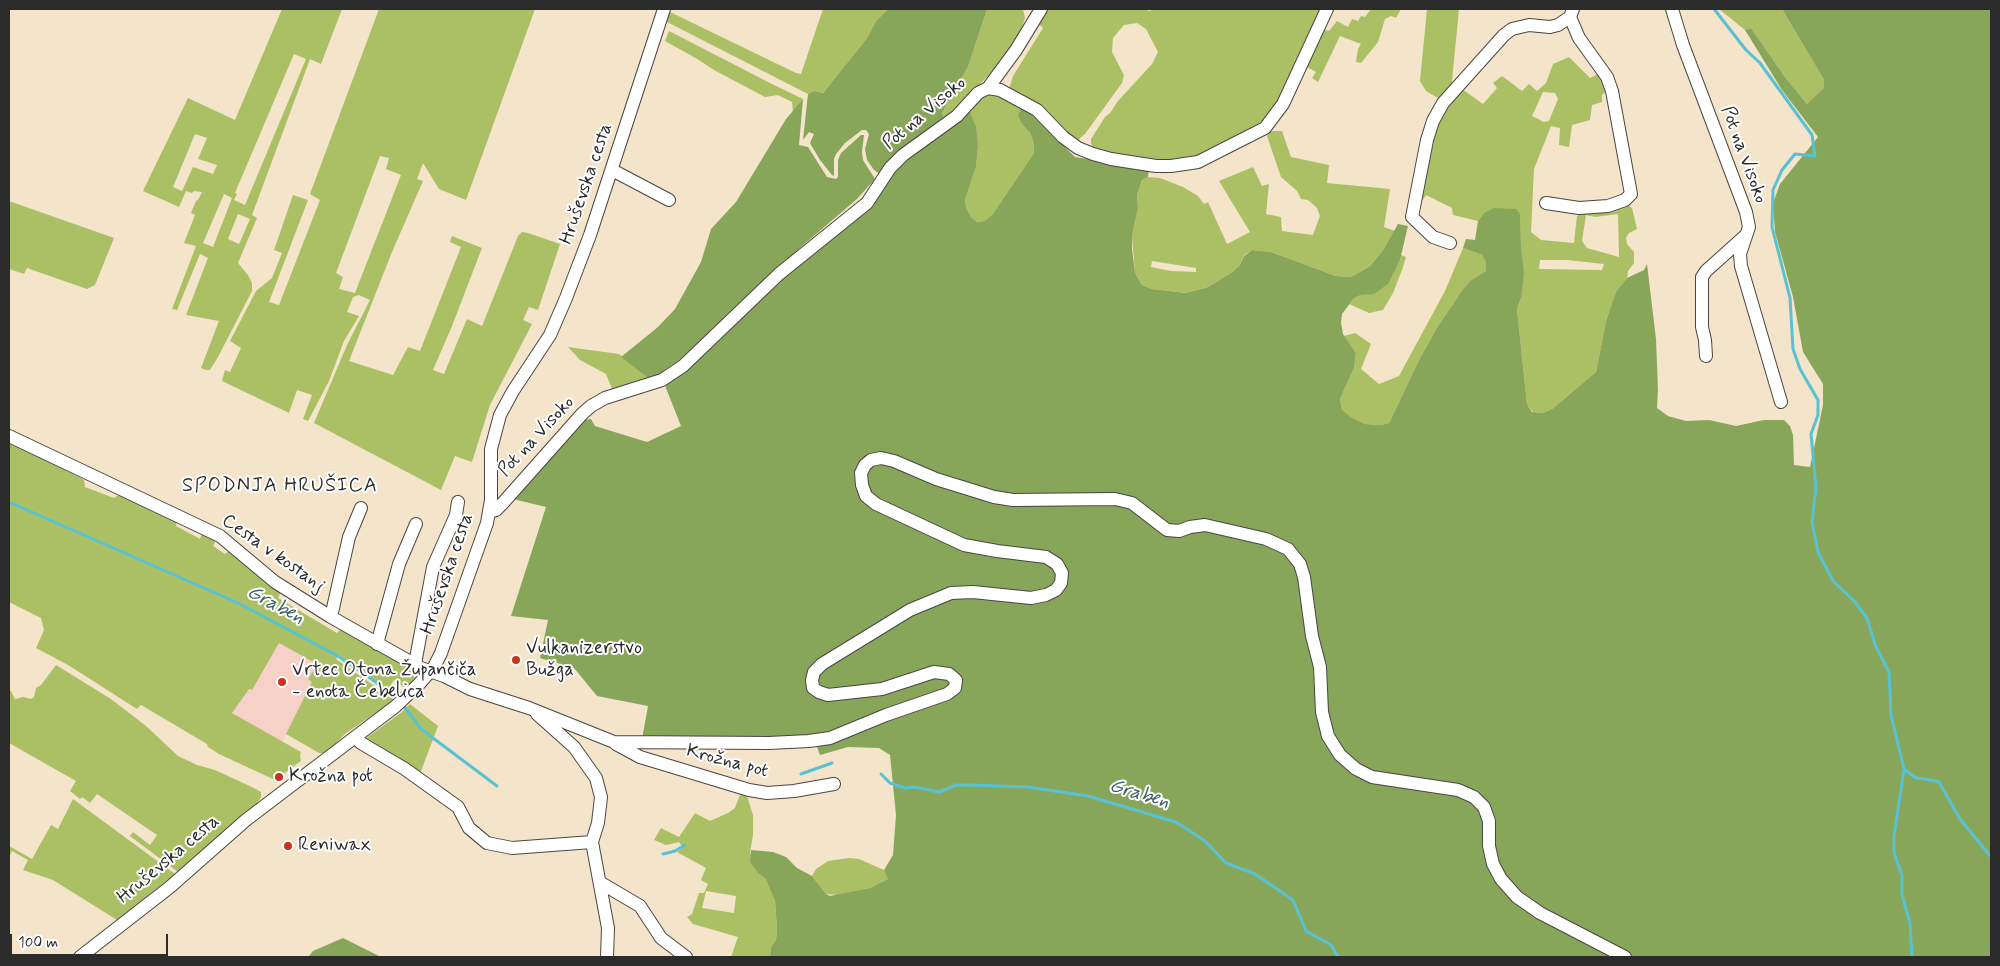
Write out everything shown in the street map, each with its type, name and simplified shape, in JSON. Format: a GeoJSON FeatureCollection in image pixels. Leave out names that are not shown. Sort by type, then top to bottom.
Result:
{"type":"FeatureCollection","features":[{"type":"Feature","properties":{"kind":"street","name":"Hruševska cesta"},"geometry":{"type":"LineString","coordinates":[[80,957],[170,887],[246,820],[400,703],[430,671],[441,653],[484,534],[489,512],[492,449],[500,415],[537,357],[555,324],[577,271],[664,9]]}},
{"type":"Feature","properties":{"kind":"street"},"geometry":{"type":"LineString","coordinates":[[988,88],[1016,50],[1041,9]]}},
{"type":"Feature","properties":{"kind":"street","name":"Pot na Visoko"},"geometry":{"type":"LineString","coordinates":[[489,512],[496,510],[502,504],[591,406],[605,398],[662,380],[683,366],[779,274],[867,202],[890,168],[903,155],[957,116],[978,93],[988,88],[1000,90],[1037,110],[1063,137],[1078,148],[1093,154],[1111,159],[1156,166],[1198,162],[1265,128],[1283,104],[1327,9]]}},
{"type":"Feature","properties":{"kind":"street","name":"Pot na Visoko"},"geometry":{"type":"LineString","coordinates":[[1672,9],[1683,46],[1746,212],[1749,227],[1742,246],[1741,266],[1781,402]]}},
{"type":"Feature","properties":{"kind":"street"},"geometry":{"type":"LineString","coordinates":[[1450,243],[1433,237],[1412,217],[1427,140],[1433,121],[1443,103],[1504,35],[1512,29],[1529,25],[1550,27],[1558,25],[1571,13],[1579,38],[1607,77],[1612,91],[1631,194],[1625,200],[1608,206],[1579,208],[1546,203]]}},
{"type":"Feature","properties":{"kind":"street"},"geometry":{"type":"LineString","coordinates":[[612,170],[669,200]]}},
{"type":"Feature","properties":{"kind":"street"},"geometry":{"type":"LineString","coordinates":[[1706,356],[1702,327],[1702,277],[1706,271],[1747,234]]}},
{"type":"Feature","properties":{"kind":"street","name":"Cesta v kostanj"},"geometry":{"type":"LineString","coordinates":[[9,436],[220,536],[276,582],[377,644],[430,671]]}},
{"type":"Feature","properties":{"kind":"street","name":"Krožna pot"},"geometry":{"type":"LineString","coordinates":[[614,742],[685,744],[809,741],[830,738],[886,715],[948,694],[954,690],[956,680],[953,676],[942,672],[926,674],[882,689],[828,695],[813,688],[814,672],[822,664],[910,610],[951,593],[972,592],[1031,598],[1046,595],[1056,590],[1061,583],[1062,573],[1056,564],[1046,557],[996,551],[964,544],[876,504],[866,496],[862,485],[861,473],[865,465],[871,460],[881,458],[894,461],[936,479],[994,497],[1013,500],[1115,499],[1132,503],[1167,530],[1179,531],[1205,525],[1273,541],[1288,549],[1300,564],[1304,577],[1312,636],[1320,667],[1322,712],[1328,736],[1340,755],[1356,769],[1372,777],[1458,790],[1474,796],[1484,807],[1490,821],[1489,846],[1493,864],[1501,878],[1517,896],[1540,912],[1626,957]]}},
{"type":"Feature","properties":{"kind":"street"},"geometry":{"type":"LineString","coordinates":[[415,664],[433,567],[456,515],[458,502]]}},
{"type":"Feature","properties":{"kind":"street"},"geometry":{"type":"LineString","coordinates":[[331,617],[349,536],[361,508]]}},
{"type":"Feature","properties":{"kind":"street"},"geometry":{"type":"LineString","coordinates":[[377,644],[399,564],[416,524]]}},
{"type":"Feature","properties":{"kind":"street","name":"Krožna pot"},"geometry":{"type":"LineString","coordinates":[[430,671],[470,689],[529,708],[614,742],[640,757],[749,790],[767,793],[794,791],[834,784]]}},
{"type":"Feature","properties":{"kind":"street","name":"Krožna pot"},"geometry":{"type":"LineString","coordinates":[[529,708],[574,747],[596,778],[601,797],[598,823],[592,842],[608,928],[607,957]]}},
{"type":"Feature","properties":{"kind":"street"},"geometry":{"type":"LineString","coordinates":[[355,737],[361,743],[405,769],[458,807],[469,828],[487,843],[512,848],[592,842]]}},
{"type":"Feature","properties":{"kind":"street"},"geometry":{"type":"LineString","coordinates":[[601,883],[640,906],[661,938],[686,957]]}},
{"type":"Feature","properties":{"kind":"shaded area","name":"Vrtec Otona Župančiča - enota Čebelica"},"geometry":{"type":"Polygon","coordinates":[[[279,628],[332,657],[282,742],[231,712],[279,628]]]}},
{"type":"Feature","properties":{"kind":"green space"},"geometry":{"type":"Polygon","coordinates":[[[282,9],[342,9],[321,64],[310,59],[252,215],[257,218],[238,263],[252,283],[252,291],[218,357],[210,370],[206,370],[201,368],[219,321],[186,315],[208,258],[200,254],[177,310],[172,309],[196,246],[184,243],[195,215],[191,213],[202,192],[194,191],[192,193],[186,191],[179,207],[143,191],[188,98],[235,120],[282,9]],[[294,54],[235,193],[237,194],[234,200],[245,205],[306,59],[294,54]],[[195,134],[173,187],[182,191],[193,167],[213,174],[217,165],[198,159],[207,138],[195,134]],[[224,194],[203,243],[213,247],[232,198],[224,194]],[[238,214],[228,239],[239,244],[250,219],[238,214]]]}},
{"type":"Feature","properties":{"kind":"green space"},"geometry":{"type":"Polygon","coordinates":[[[379,9],[535,9],[466,200],[439,189],[423,163],[417,179],[423,181],[392,252],[349,361],[393,375],[408,347],[420,351],[461,247],[450,242],[452,236],[482,248],[433,370],[444,374],[467,319],[482,326],[518,236],[522,232],[528,233],[560,244],[538,310],[529,307],[523,320],[532,324],[490,405],[472,462],[455,456],[441,490],[314,423],[347,345],[370,300],[359,295],[353,297],[347,312],[359,316],[344,341],[329,381],[308,421],[303,419],[312,395],[297,390],[289,413],[222,381],[225,370],[230,372],[241,348],[230,341],[256,291],[272,278],[282,253],[274,250],[293,195],[308,200],[269,302],[279,305],[320,200],[310,194],[379,9]],[[380,156],[336,273],[343,277],[339,289],[355,293],[401,175],[386,169],[389,158],[380,156]]]}},
{"type":"Feature","properties":{"kind":"green space"},"geometry":{"type":"Polygon","coordinates":[[[823,9],[888,9],[876,21],[867,38],[823,93],[814,91],[808,94],[667,22],[670,12],[801,74],[823,9]]]}},
{"type":"Feature","properties":{"kind":"green space"},"geometry":{"type":"Polygon","coordinates":[[[888,9],[987,9],[968,67],[942,113],[945,121],[880,174],[874,170],[867,160],[865,149],[869,134],[866,130],[862,130],[845,143],[836,154],[834,159],[834,176],[820,160],[810,143],[814,134],[809,132],[803,140],[808,94],[814,91],[823,93],[867,38],[876,21],[888,9]]]}},
{"type":"Feature","properties":{"kind":"green space"},"geometry":{"type":"Polygon","coordinates":[[[987,9],[1023,9],[1025,18],[1020,34],[1001,62],[945,121],[942,113],[968,67],[987,9]]]}},
{"type":"Feature","properties":{"kind":"green space"},"geometry":{"type":"Polygon","coordinates":[[[1043,9],[1146,9],[1149,11],[1155,9],[1323,9],[1283,94],[1264,120],[1203,157],[1172,163],[1096,151],[1091,144],[1091,139],[1105,117],[1152,64],[1158,52],[1146,29],[1137,23],[1124,25],[1113,38],[1112,52],[1124,75],[1122,83],[1085,134],[1078,140],[1072,139],[1009,89],[1013,76],[1043,28],[1035,21],[1043,9]]]}},
{"type":"Feature","properties":{"kind":"green space"},"geometry":{"type":"Polygon","coordinates":[[[1371,9],[1401,9],[1396,18],[1391,16],[1385,19],[1378,42],[1361,63],[1356,62],[1358,49],[1361,44],[1340,36],[1318,82],[1312,78],[1316,72],[1305,66],[1322,29],[1329,31],[1337,21],[1348,27],[1352,19],[1358,21],[1361,16],[1365,17],[1371,9]]]}},
{"type":"Feature","properties":{"kind":"green space"},"geometry":{"type":"Polygon","coordinates":[[[1427,9],[1459,9],[1452,81],[1456,86],[1442,99],[1426,91],[1420,81],[1427,9]]]}},
{"type":"Feature","properties":{"kind":"green space"},"geometry":{"type":"Polygon","coordinates":[[[1719,9],[1782,9],[1824,80],[1825,88],[1807,104],[1785,77],[1751,28],[1745,30],[1719,9]]]}},
{"type":"Feature","properties":{"kind":"green space"},"geometry":{"type":"Polygon","coordinates":[[[1782,9],[1991,9],[1991,957],[770,957],[771,947],[776,940],[777,930],[775,901],[766,879],[759,874],[750,862],[751,850],[773,852],[786,857],[797,868],[812,876],[826,894],[830,896],[870,888],[888,879],[884,870],[893,855],[896,815],[890,755],[879,748],[848,747],[820,755],[817,747],[832,742],[820,739],[642,739],[648,706],[597,696],[574,668],[540,658],[548,620],[511,616],[546,507],[513,499],[582,420],[591,419],[595,426],[647,442],[681,426],[664,383],[913,155],[969,110],[976,127],[978,147],[976,167],[965,200],[971,217],[977,222],[984,221],[992,215],[1034,153],[1030,133],[1022,124],[1018,115],[1023,106],[1075,157],[1149,169],[1148,177],[1142,180],[1137,195],[1138,208],[1132,237],[1132,249],[1135,272],[1138,278],[1142,285],[1152,289],[1186,293],[1208,287],[1231,273],[1240,265],[1244,256],[1252,250],[1271,252],[1336,276],[1351,277],[1370,266],[1384,249],[1398,224],[1408,226],[1400,260],[1388,284],[1374,294],[1361,295],[1354,298],[1342,314],[1343,334],[1356,353],[1354,368],[1340,399],[1342,410],[1365,424],[1380,425],[1389,423],[1420,358],[1438,326],[1463,289],[1470,281],[1486,271],[1486,262],[1482,255],[1463,248],[1466,239],[1475,240],[1478,221],[1484,213],[1494,208],[1516,209],[1520,214],[1524,274],[1521,298],[1517,309],[1527,404],[1532,412],[1543,413],[1552,409],[1596,372],[1606,321],[1616,292],[1627,278],[1644,270],[1647,264],[1656,339],[1657,408],[1668,416],[1686,421],[1709,420],[1736,426],[1764,420],[1784,420],[1790,426],[1793,435],[1794,465],[1810,467],[1823,405],[1823,384],[1803,352],[1793,297],[1775,232],[1773,203],[1780,184],[1818,137],[1782,90],[1745,30],[1751,28],[1785,77],[1807,104],[1824,88],[1824,80],[1782,9]]]}},
{"type":"Feature","properties":{"kind":"green space"},"geometry":{"type":"Polygon","coordinates":[[[669,31],[803,99],[793,112],[792,102],[778,95],[765,97],[665,41],[669,31]]]}},
{"type":"Feature","properties":{"kind":"green space"},"geometry":{"type":"Polygon","coordinates":[[[1569,57],[1590,78],[1600,73],[1607,91],[1602,95],[1602,102],[1592,105],[1590,120],[1572,125],[1569,147],[1559,145],[1560,128],[1551,126],[1534,169],[1531,232],[1541,240],[1574,243],[1577,216],[1581,213],[1628,205],[1632,208],[1637,229],[1629,233],[1626,238],[1627,244],[1634,252],[1634,263],[1628,271],[1627,278],[1616,293],[1606,321],[1596,372],[1552,409],[1543,413],[1533,412],[1527,404],[1517,309],[1521,298],[1520,214],[1484,213],[1478,221],[1453,215],[1452,208],[1426,195],[1423,200],[1419,198],[1437,118],[1462,89],[1483,104],[1497,88],[1493,83],[1502,76],[1522,91],[1529,84],[1537,91],[1546,83],[1553,64],[1569,57]],[[1543,92],[1532,116],[1544,122],[1549,121],[1558,99],[1555,93],[1543,92]],[[1618,214],[1595,217],[1586,215],[1582,241],[1587,248],[1619,257],[1618,214]],[[1540,260],[1539,269],[1602,270],[1604,264],[1567,260],[1540,260]]]}},
{"type":"Feature","properties":{"kind":"green space"},"geometry":{"type":"Polygon","coordinates":[[[989,91],[1023,106],[1022,124],[1030,133],[1034,153],[992,215],[984,221],[977,222],[971,217],[965,200],[976,167],[978,147],[969,110],[989,91]]]}},
{"type":"Feature","properties":{"kind":"green space"},"geometry":{"type":"Polygon","coordinates":[[[803,99],[799,145],[808,147],[827,177],[836,179],[838,177],[838,160],[841,153],[861,135],[864,135],[863,160],[875,179],[857,199],[802,246],[721,323],[678,361],[666,369],[667,375],[651,380],[621,357],[658,327],[675,309],[701,262],[711,229],[736,202],[786,119],[803,99]]]}},
{"type":"Feature","properties":{"kind":"green space"},"geometry":{"type":"Polygon","coordinates":[[[1271,131],[1282,131],[1291,157],[1329,165],[1327,183],[1390,189],[1384,227],[1395,231],[1384,249],[1370,266],[1351,277],[1336,276],[1271,252],[1252,250],[1244,255],[1240,265],[1231,273],[1208,287],[1186,293],[1152,289],[1142,285],[1135,272],[1132,237],[1138,208],[1137,195],[1142,180],[1148,177],[1160,178],[1183,187],[1198,196],[1204,204],[1208,202],[1227,244],[1250,232],[1219,181],[1253,167],[1262,186],[1269,184],[1266,214],[1281,217],[1282,231],[1313,235],[1320,216],[1317,208],[1308,200],[1301,199],[1297,191],[1281,177],[1267,136],[1271,131]],[[1152,261],[1151,267],[1171,271],[1196,272],[1196,268],[1152,261]]]}},
{"type":"Feature","properties":{"kind":"green space"},"geometry":{"type":"Polygon","coordinates":[[[9,201],[114,238],[95,285],[87,289],[27,268],[24,274],[9,269],[9,201]]]}},
{"type":"Feature","properties":{"kind":"green space"},"geometry":{"type":"Polygon","coordinates":[[[1463,248],[1482,255],[1486,261],[1487,271],[1470,281],[1438,326],[1420,358],[1389,423],[1380,425],[1365,424],[1342,411],[1340,399],[1354,368],[1356,353],[1344,336],[1355,333],[1371,344],[1361,369],[1379,384],[1399,376],[1445,291],[1463,248]]]}},
{"type":"Feature","properties":{"kind":"green space"},"geometry":{"type":"Polygon","coordinates":[[[1401,255],[1406,257],[1402,270],[1393,293],[1383,310],[1369,313],[1349,304],[1354,298],[1374,293],[1400,260],[1401,255]]]}},
{"type":"Feature","properties":{"kind":"green space"},"geometry":{"type":"Polygon","coordinates":[[[568,347],[619,354],[651,380],[613,391],[606,374],[580,360],[568,347]]]}},
{"type":"Feature","properties":{"kind":"green space"},"geometry":{"type":"Polygon","coordinates":[[[9,440],[84,480],[85,487],[114,498],[119,495],[177,519],[176,526],[200,539],[203,531],[216,540],[213,546],[225,554],[229,551],[281,591],[278,598],[337,633],[341,629],[412,670],[415,672],[414,681],[407,689],[394,680],[388,689],[339,655],[336,659],[393,699],[392,702],[346,733],[326,753],[319,753],[286,734],[312,682],[308,679],[317,664],[279,643],[252,690],[249,689],[232,713],[301,752],[301,761],[275,780],[219,754],[208,747],[207,744],[141,705],[137,709],[68,665],[36,648],[44,630],[41,618],[9,602],[9,440]]]}},
{"type":"Feature","properties":{"kind":"green space"},"geometry":{"type":"Polygon","coordinates":[[[56,665],[111,699],[146,726],[178,756],[197,765],[215,770],[261,792],[261,797],[257,804],[178,872],[130,836],[133,832],[150,845],[157,835],[97,794],[90,803],[82,797],[80,799],[70,791],[76,781],[9,743],[9,691],[11,691],[15,699],[23,697],[31,699],[34,697],[36,688],[41,685],[56,665]]]}},
{"type":"Feature","properties":{"kind":"green space"},"geometry":{"type":"Polygon","coordinates":[[[410,704],[438,726],[418,779],[365,739],[410,704]]]}},
{"type":"Feature","properties":{"kind":"green space"},"geometry":{"type":"Polygon","coordinates":[[[741,792],[746,794],[753,815],[753,835],[750,853],[759,874],[766,879],[772,890],[775,901],[777,930],[776,940],[771,947],[770,957],[731,957],[738,937],[693,924],[687,917],[692,914],[699,893],[704,893],[708,884],[701,880],[706,868],[677,852],[683,848],[679,842],[666,845],[654,840],[661,828],[679,837],[695,813],[710,821],[735,808],[741,792]],[[706,891],[702,908],[734,913],[736,896],[706,891]]]}},
{"type":"Feature","properties":{"kind":"green space"},"geometry":{"type":"Polygon","coordinates":[[[73,799],[175,874],[117,920],[53,880],[23,870],[28,860],[12,851],[9,857],[9,846],[32,859],[51,825],[58,829],[73,799]]]}},
{"type":"Feature","properties":{"kind":"green space"},"geometry":{"type":"Polygon","coordinates":[[[849,858],[859,859],[884,870],[889,879],[870,888],[838,895],[826,894],[812,876],[816,869],[828,861],[849,858]]]}},
{"type":"Feature","properties":{"kind":"green space"},"geometry":{"type":"Polygon","coordinates":[[[343,938],[381,957],[308,957],[313,951],[343,938]]]}},
{"type":"Feature","properties":{"kind":"waterway"},"geometry":{"type":"LineString","coordinates":[[1714,9],[1746,50],[1760,63],[1812,135],[1815,156],[1795,154],[1782,170],[1773,190],[1772,227],[1790,298],[1793,349],[1800,369],[1818,400],[1818,415],[1811,434],[1816,487],[1812,522],[1818,552],[1833,581],[1855,602],[1867,618],[1876,647],[1889,672],[1891,715],[1904,769],[1916,778],[1939,782],[1960,819],[1991,857]]}},
{"type":"Feature","properties":{"kind":"waterway","name":"Graben"},"geometry":{"type":"LineString","coordinates":[[9,502],[238,603],[338,656],[399,700]]}},
{"type":"Feature","properties":{"kind":"waterway","name":"Graben"},"geometry":{"type":"LineString","coordinates":[[403,705],[421,729],[497,786]]}},
{"type":"Feature","properties":{"kind":"waterway","name":"Graben"},"geometry":{"type":"LineString","coordinates":[[801,774],[832,763]]}},
{"type":"Feature","properties":{"kind":"waterway"},"geometry":{"type":"LineString","coordinates":[[1904,769],[1894,836],[1894,853],[1902,875],[1902,895],[1910,923],[1912,957]]}},
{"type":"Feature","properties":{"kind":"waterway","name":"Graben"},"geometry":{"type":"LineString","coordinates":[[881,774],[890,783],[905,788],[915,787],[939,792],[956,785],[971,785],[1028,787],[1088,796],[1176,822],[1205,841],[1226,863],[1255,874],[1293,900],[1306,931],[1331,945],[1338,957]]}},
{"type":"Feature","properties":{"kind":"waterway","name":"Graben"},"geometry":{"type":"LineString","coordinates":[[663,854],[675,851],[685,845]]}},
{"type":"Feature","properties":{"kind":"place","name":"Vulkanizerstvo Bužga"},"geometry":{"type":"Point","coordinates":[516,660]}},
{"type":"Feature","properties":{"kind":"place","name":"Vrtec Otona Župančiča - enota Čebelica"},"geometry":{"type":"Point","coordinates":[282,682]}},
{"type":"Feature","properties":{"kind":"place","name":"Krožna pot"},"geometry":{"type":"Point","coordinates":[279,777]}},
{"type":"Feature","properties":{"kind":"place","name":"Reniwax"},"geometry":{"type":"Point","coordinates":[288,846]}},
{"type":"Feature","properties":{"kind":"district","name":"SPODNJA HRUŠICA"},"geometry":{"type":"Point","coordinates":[280,487]}}]}
